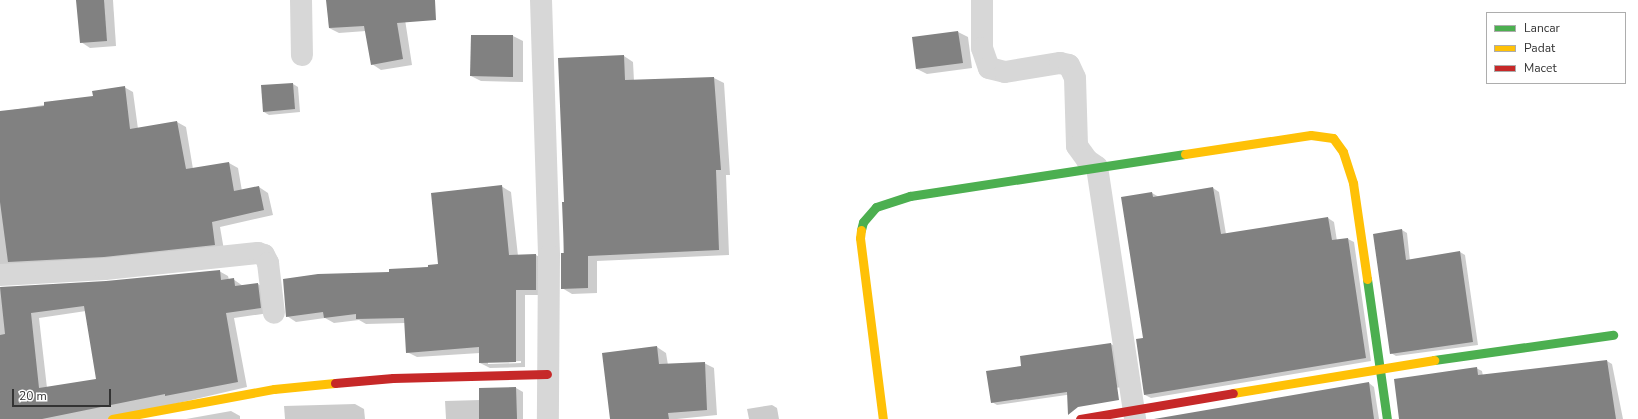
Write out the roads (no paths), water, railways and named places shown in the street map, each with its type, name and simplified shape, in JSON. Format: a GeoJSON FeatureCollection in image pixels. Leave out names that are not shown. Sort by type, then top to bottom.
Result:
{"type":"FeatureCollection","features":[{"type":"Feature","properties":{"kind":"street"},"geometry":{"type":"LineString","coordinates":[[302,0],[302,55]]}},
{"type":"Feature","properties":{"kind":"street"},"geometry":{"type":"LineString","coordinates":[[541,0],[549,256],[546,374],[548,419]]}},
{"type":"Feature","properties":{"kind":"street"},"geometry":{"type":"LineString","coordinates":[[982,0],[982,48],[989,68],[1005,72],[1060,63],[1069,65],[1075,78],[1077,146],[1087,160],[1097,167],[1134,415]]}},
{"type":"Feature","properties":{"kind":"street"},"geometry":{"type":"LineString","coordinates":[[883,419],[861,265],[860,238],[863,222],[876,206],[910,196],[1311,135],[1333,138],[1343,152],[1352,183],[1387,419]]}},
{"type":"Feature","properties":{"kind":"street"},"geometry":{"type":"LineString","coordinates":[[0,276],[105,269],[258,253],[264,255],[268,263],[274,313]]}},
{"type":"Feature","properties":{"kind":"street"},"geometry":{"type":"LineString","coordinates":[[1080,419],[1134,415],[1379,368],[1613,336]]}},
{"type":"Feature","properties":{"kind":"street"},"geometry":{"type":"LineString","coordinates":[[112,419],[274,388],[393,378],[546,374]]}}]}
